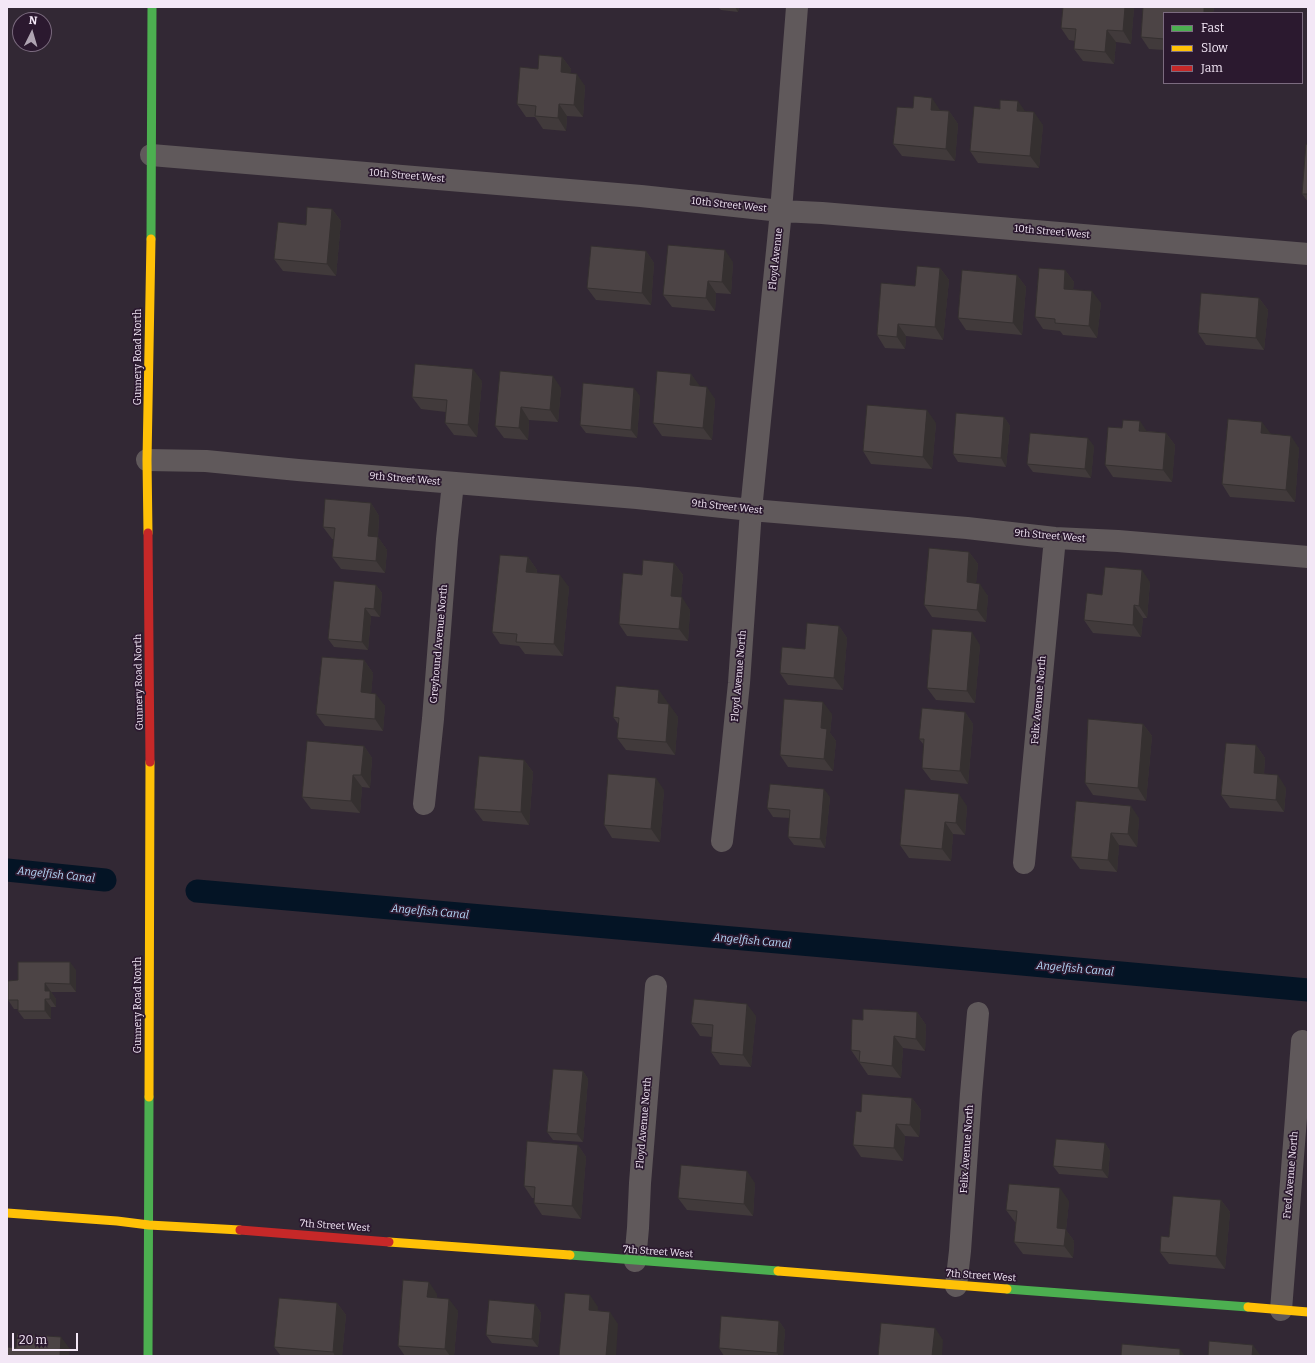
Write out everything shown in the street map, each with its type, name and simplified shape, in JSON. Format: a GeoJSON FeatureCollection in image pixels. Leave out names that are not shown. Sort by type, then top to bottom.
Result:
{"type":"FeatureCollection","features":[{"type":"Feature","properties":{"kind":"main road","name":"Gunnery Road North"},"geometry":{"type":"LineString","coordinates":[[148,1356],[150,730],[147,460],[151,252],[152,7]]}},
{"type":"Feature","properties":{"kind":"main road","name":"7th Street West"},"geometry":{"type":"LineString","coordinates":[[7,1213],[117,1221],[148,1225],[211,1228],[1308,1312]]}},
{"type":"Feature","properties":{"kind":"street","name":"Floyd Avenue"},"geometry":{"type":"LineString","coordinates":[[751,510],[781,211],[797,7]]}},
{"type":"Feature","properties":{"kind":"street","name":"10th Street West"},"geometry":{"type":"LineString","coordinates":[[151,155],[641,196],[781,211],[837,214],[1308,254]]}},
{"type":"Feature","properties":{"kind":"street","name":"9th Street West"},"geometry":{"type":"LineString","coordinates":[[147,460],[206,461],[967,528],[1055,538],[1118,541],[1308,557]]}},
{"type":"Feature","properties":{"kind":"street","name":"Greyhound Avenue North"},"geometry":{"type":"LineString","coordinates":[[424,804],[433,719],[447,539],[453,483]]}},
{"type":"Feature","properties":{"kind":"street","name":"Floyd Avenue North"},"geometry":{"type":"LineString","coordinates":[[722,841],[738,683],[751,510]]}},
{"type":"Feature","properties":{"kind":"street","name":"Felix Avenue North"},"geometry":{"type":"LineString","coordinates":[[1024,862],[1055,538]]}},
{"type":"Feature","properties":{"kind":"street","name":"Floyd Avenue North"},"geometry":{"type":"LineString","coordinates":[[635,1261],[656,986]]}},
{"type":"Feature","properties":{"kind":"street","name":"Felix Avenue North"},"geometry":{"type":"LineString","coordinates":[[956,1286],[978,1013]]}},
{"type":"Feature","properties":{"kind":"street","name":"Fred Avenue North"},"geometry":{"type":"LineString","coordinates":[[1281,1310],[1302,1041]]}},
{"type":"Feature","properties":{"kind":"building"},"geometry":{"type":"Polygon","coordinates":[[[1063,7],[1125,7],[1123,31],[1107,30],[1105,52],[1074,49],[1076,29],[1061,28],[1063,7]]]}},
{"type":"Feature","properties":{"kind":"building"},"geometry":{"type":"Polygon","coordinates":[[[1143,7],[1204,7],[1204,12],[1163,12],[1163,39],[1141,37],[1143,7]]]}},
{"type":"Feature","properties":{"kind":"building"},"geometry":{"type":"Polygon","coordinates":[[[539,55],[562,57],[561,72],[577,74],[574,105],[559,104],[558,118],[535,116],[536,106],[517,104],[520,67],[538,69],[539,55]]]}},
{"type":"Feature","properties":{"kind":"building"},"geometry":{"type":"Polygon","coordinates":[[[914,96],[932,98],[931,110],[949,111],[946,149],[893,144],[897,107],[913,108],[914,96]]]}},
{"type":"Feature","properties":{"kind":"building"},"geometry":{"type":"Polygon","coordinates":[[[1000,100],[1018,101],[1017,111],[1034,112],[1030,156],[970,151],[974,106],[1000,109],[1000,100]]]}},
{"type":"Feature","properties":{"kind":"building"},"geometry":{"type":"Polygon","coordinates":[[[1306,144],[1308,145],[1308,194],[1302,194],[1306,144]]]}},
{"type":"Feature","properties":{"kind":"building"},"geometry":{"type":"Polygon","coordinates":[[[307,207],[332,209],[327,264],[274,259],[278,222],[306,225],[307,207]]]}},
{"type":"Feature","properties":{"kind":"building"},"geometry":{"type":"Polygon","coordinates":[[[668,245],[725,250],[722,282],[708,281],[706,298],[663,295],[668,245]]]}},
{"type":"Feature","properties":{"kind":"building"},"geometry":{"type":"Polygon","coordinates":[[[591,246],[646,251],[642,293],[587,288],[591,246]]]}},
{"type":"Feature","properties":{"kind":"building"},"geometry":{"type":"Polygon","coordinates":[[[917,266],[940,268],[935,327],[898,324],[897,337],[877,335],[881,283],[915,286],[917,266]]]}},
{"type":"Feature","properties":{"kind":"building"},"geometry":{"type":"Polygon","coordinates":[[[1039,268],[1065,270],[1064,289],[1092,291],[1089,326],[1055,323],[1055,319],[1035,317],[1039,268]]]}},
{"type":"Feature","properties":{"kind":"building"},"geometry":{"type":"Polygon","coordinates":[[[962,270],[1017,275],[1013,323],[958,318],[962,270]]]}},
{"type":"Feature","properties":{"kind":"building"},"geometry":{"type":"Polygon","coordinates":[[[1201,293],[1259,298],[1256,338],[1198,333],[1201,293]]]}},
{"type":"Feature","properties":{"kind":"building"},"geometry":{"type":"Polygon","coordinates":[[[415,364],[473,369],[468,425],[445,423],[447,400],[412,397],[415,364]]]}},
{"type":"Feature","properties":{"kind":"building"},"geometry":{"type":"Polygon","coordinates":[[[500,371],[553,376],[550,410],[521,407],[519,428],[495,426],[500,371]]]}},
{"type":"Feature","properties":{"kind":"building"},"geometry":{"type":"Polygon","coordinates":[[[657,371],[691,374],[690,385],[707,387],[703,428],[653,423],[657,371]]]}},
{"type":"Feature","properties":{"kind":"building"},"geometry":{"type":"Polygon","coordinates":[[[583,383],[634,388],[631,430],[580,425],[583,383]]]}},
{"type":"Feature","properties":{"kind":"building"},"geometry":{"type":"Polygon","coordinates":[[[867,405],[927,410],[923,457],[863,451],[867,405]]]}},
{"type":"Feature","properties":{"kind":"building"},"geometry":{"type":"Polygon","coordinates":[[[956,413],[1004,417],[1001,458],[953,454],[956,413]]]}},
{"type":"Feature","properties":{"kind":"building"},"geometry":{"type":"Polygon","coordinates":[[[1228,419],[1262,422],[1261,433],[1291,436],[1286,490],[1222,484],[1228,419]]]}},
{"type":"Feature","properties":{"kind":"building"},"geometry":{"type":"Polygon","coordinates":[[[1123,420],[1140,421],[1139,431],[1166,433],[1163,470],[1105,465],[1108,427],[1122,428],[1123,420]]]}},
{"type":"Feature","properties":{"kind":"building"},"geometry":{"type":"Polygon","coordinates":[[[1030,433],[1088,438],[1085,469],[1027,464],[1030,433]]]}},
{"type":"Feature","properties":{"kind":"building"},"geometry":{"type":"Polygon","coordinates":[[[325,499],[371,503],[368,536],[378,537],[376,561],[332,557],[335,528],[323,527],[325,499]]]}},
{"type":"Feature","properties":{"kind":"building"},"geometry":{"type":"Polygon","coordinates":[[[929,548],[969,552],[967,582],[980,584],[977,610],[924,605],[929,548]]]}},
{"type":"Feature","properties":{"kind":"building"},"geometry":{"type":"Polygon","coordinates":[[[500,555],[528,557],[526,572],[560,575],[554,644],[516,642],[517,634],[492,632],[500,555]]]}},
{"type":"Feature","properties":{"kind":"building"},"geometry":{"type":"Polygon","coordinates":[[[643,560],[674,563],[671,596],[682,597],[679,629],[619,624],[623,573],[642,575],[643,560]]]}},
{"type":"Feature","properties":{"kind":"building"},"geometry":{"type":"Polygon","coordinates":[[[1105,567],[1142,570],[1139,606],[1134,605],[1133,625],[1084,620],[1087,593],[1102,595],[1105,567]]]}},
{"type":"Feature","properties":{"kind":"building"},"geometry":{"type":"Polygon","coordinates":[[[334,581],[376,585],[374,609],[365,608],[362,642],[328,639],[334,581]]]}},
{"type":"Feature","properties":{"kind":"building"},"geometry":{"type":"Polygon","coordinates":[[[807,623],[839,626],[834,678],[780,673],[782,647],[805,649],[807,623]]]}},
{"type":"Feature","properties":{"kind":"building"},"geometry":{"type":"Polygon","coordinates":[[[932,629],[972,632],[967,691],[927,688],[932,629]]]}},
{"type":"Feature","properties":{"kind":"building"},"geometry":{"type":"Polygon","coordinates":[[[322,657],[364,660],[361,692],[376,694],[375,719],[316,714],[322,657]]]}},
{"type":"Feature","properties":{"kind":"building"},"geometry":{"type":"Polygon","coordinates":[[[616,686],[659,690],[658,703],[669,704],[666,742],[617,738],[619,718],[613,717],[616,686]]]}},
{"type":"Feature","properties":{"kind":"building"},"geometry":{"type":"Polygon","coordinates":[[[784,699],[823,702],[821,728],[827,729],[824,759],[780,755],[784,699]]]}},
{"type":"Feature","properties":{"kind":"building"},"geometry":{"type":"Polygon","coordinates":[[[922,708],[965,712],[960,771],[922,768],[924,739],[919,739],[922,708]]]}},
{"type":"Feature","properties":{"kind":"building"},"geometry":{"type":"Polygon","coordinates":[[[1088,719],[1143,724],[1138,788],[1085,783],[1088,719]]]}},
{"type":"Feature","properties":{"kind":"building"},"geometry":{"type":"Polygon","coordinates":[[[307,741],[364,746],[361,775],[353,775],[351,801],[302,797],[307,741]]]}},
{"type":"Feature","properties":{"kind":"building"},"geometry":{"type":"Polygon","coordinates":[[[1226,743],[1256,745],[1254,773],[1278,775],[1276,800],[1221,795],[1226,743]]]}},
{"type":"Feature","properties":{"kind":"building"},"geometry":{"type":"Polygon","coordinates":[[[479,756],[524,760],[521,812],[474,809],[479,756]]]}},
{"type":"Feature","properties":{"kind":"building"},"geometry":{"type":"Polygon","coordinates":[[[608,774],[656,778],[651,829],[604,825],[608,774]]]}},
{"type":"Feature","properties":{"kind":"building"},"geometry":{"type":"Polygon","coordinates":[[[770,784],[824,789],[820,839],[788,837],[790,810],[767,808],[770,784]]]}},
{"type":"Feature","properties":{"kind":"building"},"geometry":{"type":"Polygon","coordinates":[[[905,789],[959,794],[956,823],[945,822],[942,849],[900,845],[905,789]]]}},
{"type":"Feature","properties":{"kind":"building"},"geometry":{"type":"Polygon","coordinates":[[[1076,801],[1131,806],[1128,834],[1111,833],[1108,860],[1071,857],[1076,801]]]}},
{"type":"Feature","properties":{"kind":"building"},"geometry":{"type":"Polygon","coordinates":[[[18,962],[70,962],[70,984],[45,983],[45,991],[50,991],[50,999],[45,999],[45,1011],[18,1011],[18,1000],[8,1000],[8,981],[18,980],[18,962]]]}},
{"type":"Feature","properties":{"kind":"building"},"geometry":{"type":"Polygon","coordinates":[[[694,999],[747,1004],[743,1055],[711,1052],[713,1025],[691,1023],[694,999]]]}},
{"type":"Feature","properties":{"kind":"building"},"geometry":{"type":"Polygon","coordinates":[[[863,1009],[917,1012],[916,1039],[894,1036],[892,1066],[859,1062],[860,1051],[851,1050],[852,1019],[863,1020],[863,1009]]]}},
{"type":"Feature","properties":{"kind":"building"},"geometry":{"type":"Polygon","coordinates":[[[553,1069],[583,1071],[577,1134],[547,1132],[553,1069]]]}},
{"type":"Feature","properties":{"kind":"building"},"geometry":{"type":"Polygon","coordinates":[[[862,1094],[912,1098],[910,1125],[896,1124],[894,1148],[853,1145],[856,1111],[861,1112],[862,1094]]]}},
{"type":"Feature","properties":{"kind":"building"},"geometry":{"type":"Polygon","coordinates":[[[1056,1139],[1105,1143],[1102,1170],[1053,1166],[1056,1139]]]}},
{"type":"Feature","properties":{"kind":"building"},"geometry":{"type":"Polygon","coordinates":[[[527,1141],[578,1145],[572,1206],[534,1203],[535,1187],[524,1186],[527,1141]]]}},
{"type":"Feature","properties":{"kind":"building"},"geometry":{"type":"Polygon","coordinates":[[[681,1165],[747,1171],[744,1204],[678,1198],[681,1165]]]}},
{"type":"Feature","properties":{"kind":"building"},"geometry":{"type":"Polygon","coordinates":[[[1009,1184],[1060,1188],[1057,1228],[1066,1229],[1064,1246],[1014,1242],[1017,1211],[1006,1210],[1009,1184]]]}},
{"type":"Feature","properties":{"kind":"building"},"geometry":{"type":"Polygon","coordinates":[[[1173,1196],[1221,1200],[1216,1256],[1160,1252],[1161,1236],[1169,1237],[1173,1196]]]}},
{"type":"Feature","properties":{"kind":"building"},"geometry":{"type":"Polygon","coordinates":[[[403,1280],[429,1282],[427,1297],[449,1299],[445,1349],[398,1346],[403,1280]]]}},
{"type":"Feature","properties":{"kind":"building"},"geometry":{"type":"Polygon","coordinates":[[[565,1293],[590,1295],[589,1310],[610,1312],[606,1356],[559,1356],[565,1293]]]}},
{"type":"Feature","properties":{"kind":"building"},"geometry":{"type":"Polygon","coordinates":[[[279,1298],[337,1303],[333,1352],[274,1347],[279,1298]]]}},
{"type":"Feature","properties":{"kind":"building"},"geometry":{"type":"Polygon","coordinates":[[[489,1300],[535,1304],[532,1339],[486,1335],[489,1300]]]}},
{"type":"Feature","properties":{"kind":"building"},"geometry":{"type":"Polygon","coordinates":[[[721,1316],[779,1321],[777,1353],[719,1348],[721,1316]]]}},
{"type":"Feature","properties":{"kind":"building"},"geometry":{"type":"Polygon","coordinates":[[[881,1323],[935,1328],[932,1356],[878,1356],[881,1323]]]}},
{"type":"Feature","properties":{"kind":"building"},"geometry":{"type":"Polygon","coordinates":[[[17,1334],[61,1337],[60,1356],[7,1356],[7,1347],[16,1348],[17,1334]]]}},
{"type":"Feature","properties":{"kind":"building"},"geometry":{"type":"Polygon","coordinates":[[[1209,1341],[1253,1345],[1252,1356],[1208,1356],[1209,1341]]]}},
{"type":"Feature","properties":{"kind":"building"},"geometry":{"type":"Polygon","coordinates":[[[1122,1344],[1180,1349],[1180,1356],[1121,1356],[1122,1344]]]}},
{"type":"Feature","properties":{"kind":"waterway","name":"Angelfish Canal"},"geometry":{"type":"LineString","coordinates":[[7,870],[105,880]]}},
{"type":"Feature","properties":{"kind":"waterway","name":"Angelfish Canal"},"geometry":{"type":"LineString","coordinates":[[197,891],[1308,990]]}},
{"type":"Feature","properties":{"kind":"traffic: fast"},"geometry":{"type":"LineString","coordinates":[[151,239],[152,7]]}},
{"type":"Feature","properties":{"kind":"traffic: fast"},"geometry":{"type":"LineString","coordinates":[[148,1356],[149,1097]]}},
{"type":"Feature","properties":{"kind":"traffic: fast"},"geometry":{"type":"LineString","coordinates":[[570,1255],[778,1271]]}},
{"type":"Feature","properties":{"kind":"traffic: fast"},"geometry":{"type":"LineString","coordinates":[[1007,1289],[1248,1307]]}},
{"type":"Feature","properties":{"kind":"traffic: slow"},"geometry":{"type":"LineString","coordinates":[[148,533],[147,460],[151,239]]}},
{"type":"Feature","properties":{"kind":"traffic: slow"},"geometry":{"type":"LineString","coordinates":[[149,1097],[150,762]]}},
{"type":"Feature","properties":{"kind":"traffic: slow"},"geometry":{"type":"LineString","coordinates":[[7,1213],[117,1221],[149,1225],[240,1230]]}},
{"type":"Feature","properties":{"kind":"traffic: slow"},"geometry":{"type":"LineString","coordinates":[[389,1242],[570,1255]]}},
{"type":"Feature","properties":{"kind":"traffic: slow"},"geometry":{"type":"LineString","coordinates":[[778,1271],[1007,1289]]}},
{"type":"Feature","properties":{"kind":"traffic: slow"},"geometry":{"type":"LineString","coordinates":[[1248,1307],[1308,1312]]}},
{"type":"Feature","properties":{"kind":"traffic: jam"},"geometry":{"type":"LineString","coordinates":[[148,533],[150,762]]}},
{"type":"Feature","properties":{"kind":"traffic: jam"},"geometry":{"type":"LineString","coordinates":[[240,1230],[389,1242]]}}]}
